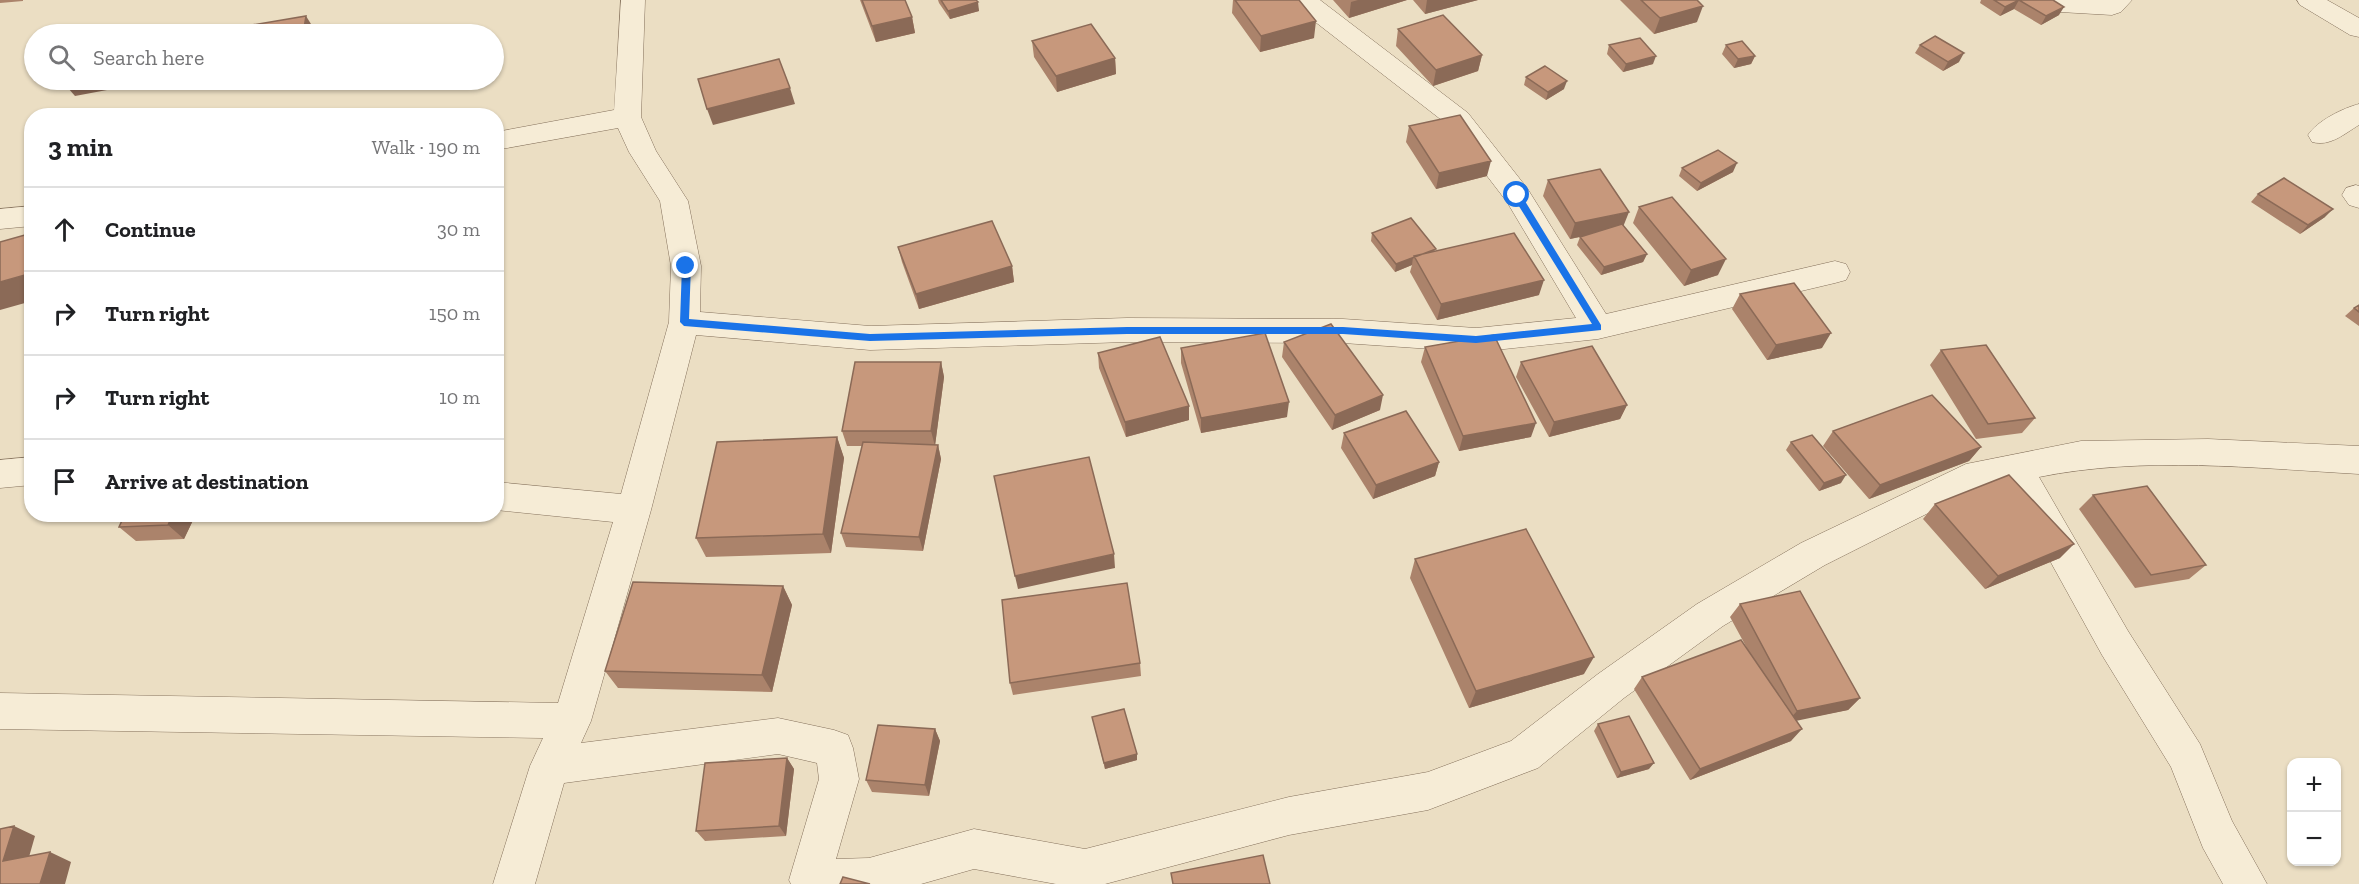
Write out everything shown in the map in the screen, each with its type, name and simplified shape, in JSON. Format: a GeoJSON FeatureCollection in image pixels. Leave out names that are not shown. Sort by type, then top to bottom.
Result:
{"type":"FeatureCollection","features":[{"type":"Feature","properties":{"kind":"street"},"geometry":{"type":"LineString","coordinates":[[514,884],[549,766],[572,721],[684,322],[686,266],[674,201],[643,152],[627,117],[633,0]]}},
{"type":"Feature","properties":{"kind":"street"},"geometry":{"type":"LineString","coordinates":[[1308,0],[1314,9],[1458,119],[1517,195],[1598,327]]}},
{"type":"Feature","properties":{"kind":"street"},"geometry":{"type":"LineString","coordinates":[[2054,0],[2061,3],[2112,7],[2120,0]]}},
{"type":"Feature","properties":{"kind":"street"},"geometry":{"type":"LineString","coordinates":[[2309,0],[2359,29]]}},
{"type":"Feature","properties":{"kind":"street"},"geometry":{"type":"LineString","coordinates":[[2322,135],[2359,113]]}},
{"type":"Feature","properties":{"kind":"street"},"geometry":{"type":"LineString","coordinates":[[504,140],[627,117]]}},
{"type":"Feature","properties":{"kind":"street"},"geometry":{"type":"LineString","coordinates":[[0,219],[24,217]]}},
{"type":"Feature","properties":{"kind":"street"},"geometry":{"type":"LineString","coordinates":[[684,322],[870,338],[1127,330],[1343,331],[1476,340],[1598,327],[1835,272]]}},
{"type":"Feature","properties":{"kind":"street"},"geometry":{"type":"LineString","coordinates":[[549,766],[778,736],[834,748],[840,779],[810,880],[869,878],[974,849],[1085,869],[1290,816],[1428,791],[1524,756],[1611,686],[1710,615],[1813,554],[1966,478],[2081,455],[2208,453],[2359,460]]}},
{"type":"Feature","properties":{"kind":"street"},"geometry":{"type":"LineString","coordinates":[[2016,468],[2115,643],[2186,757],[2217,834],[2246,884]]}},
{"type":"Feature","properties":{"kind":"street"},"geometry":{"type":"LineString","coordinates":[[0,474],[24,472]]}},
{"type":"Feature","properties":{"kind":"street"},"geometry":{"type":"LineString","coordinates":[[504,497],[633,510]]}},
{"type":"Feature","properties":{"kind":"street"},"geometry":{"type":"LineString","coordinates":[[0,711],[572,721]]}},
{"type":"Feature","properties":{"kind":"building"},"geometry":{"type":"Polygon","coordinates":[[[862,0],[905,0],[912,17],[872,26],[862,0]]]}},
{"type":"Feature","properties":{"kind":"building"},"geometry":{"type":"Polygon","coordinates":[[[941,0],[976,0],[978,2],[948,11],[941,0]]]}},
{"type":"Feature","properties":{"kind":"building"},"geometry":{"type":"Polygon","coordinates":[[[1235,0],[1299,0],[1316,21],[1261,36],[1235,0]]]}},
{"type":"Feature","properties":{"kind":"building"},"geometry":{"type":"Polygon","coordinates":[[[1641,0],[1697,0],[1703,6],[1660,18],[1641,0]]]}},
{"type":"Feature","properties":{"kind":"building"},"geometry":{"type":"Polygon","coordinates":[[[1994,0],[2019,0],[2005,7],[1994,0]]]}},
{"type":"Feature","properties":{"kind":"building"},"geometry":{"type":"Polygon","coordinates":[[[2019,0],[2053,0],[2064,7],[2046,16],[2019,0]]]}},
{"type":"Feature","properties":{"kind":"building"},"geometry":{"type":"Polygon","coordinates":[[[1443,15],[1482,55],[1436,70],[1398,29],[1443,15]]]}},
{"type":"Feature","properties":{"kind":"building"},"geometry":{"type":"Polygon","coordinates":[[[306,16],[305,24],[258,24],[306,16]]]}},
{"type":"Feature","properties":{"kind":"building"},"geometry":{"type":"Polygon","coordinates":[[[1091,24],[1115,58],[1056,76],[1032,41],[1091,24]]]}},
{"type":"Feature","properties":{"kind":"building"},"geometry":{"type":"Polygon","coordinates":[[[1935,36],[1964,53],[1948,62],[1920,45],[1935,36]]]}},
{"type":"Feature","properties":{"kind":"building"},"geometry":{"type":"Polygon","coordinates":[[[1640,38],[1656,56],[1626,64],[1609,45],[1640,38]]]}},
{"type":"Feature","properties":{"kind":"building"},"geometry":{"type":"Polygon","coordinates":[[[1742,41],[1755,56],[1738,59],[1726,45],[1742,41]]]}},
{"type":"Feature","properties":{"kind":"building"},"geometry":{"type":"Polygon","coordinates":[[[779,59],[790,88],[707,109],[698,79],[779,59]]]}},
{"type":"Feature","properties":{"kind":"building"},"geometry":{"type":"Polygon","coordinates":[[[1545,66],[1567,81],[1548,92],[1526,77],[1545,66]]]}},
{"type":"Feature","properties":{"kind":"building"},"geometry":{"type":"Polygon","coordinates":[[[1460,115],[1491,161],[1439,173],[1409,126],[1460,115]]]}},
{"type":"Feature","properties":{"kind":"building"},"geometry":{"type":"Polygon","coordinates":[[[1718,150],[1737,163],[1701,183],[1682,168],[1718,150]]]}},
{"type":"Feature","properties":{"kind":"building"},"geometry":{"type":"Polygon","coordinates":[[[1600,169],[1629,212],[1575,223],[1548,180],[1600,169]]]}},
{"type":"Feature","properties":{"kind":"building"},"geometry":{"type":"Polygon","coordinates":[[[2284,178],[2333,209],[2308,225],[2258,194],[2284,178]]]}},
{"type":"Feature","properties":{"kind":"building"},"geometry":{"type":"Polygon","coordinates":[[[1672,197],[1726,259],[1691,270],[1639,207],[1672,197]]]}},
{"type":"Feature","properties":{"kind":"building"},"geometry":{"type":"Polygon","coordinates":[[[1411,218],[1436,249],[1396,264],[1372,233],[1411,218]]]}},
{"type":"Feature","properties":{"kind":"building"},"geometry":{"type":"Polygon","coordinates":[[[992,221],[1012,266],[916,294],[898,247],[992,221]]]}},
{"type":"Feature","properties":{"kind":"building"},"geometry":{"type":"Polygon","coordinates":[[[1622,224],[1647,254],[1604,267],[1580,237],[1622,224]]]}},
{"type":"Feature","properties":{"kind":"building"},"geometry":{"type":"Polygon","coordinates":[[[1514,233],[1544,280],[1441,304],[1414,256],[1514,233]]]}},
{"type":"Feature","properties":{"kind":"building"},"geometry":{"type":"Polygon","coordinates":[[[24,235],[24,275],[0,282],[0,242],[24,235]]]}},
{"type":"Feature","properties":{"kind":"building"},"geometry":{"type":"Polygon","coordinates":[[[1794,283],[1831,333],[1776,345],[1740,294],[1794,283]]]}},
{"type":"Feature","properties":{"kind":"building"},"geometry":{"type":"Polygon","coordinates":[[[1331,324],[1383,395],[1335,415],[1284,342],[1331,324]]]}},
{"type":"Feature","properties":{"kind":"building"},"geometry":{"type":"Polygon","coordinates":[[[1265,333],[1289,402],[1201,418],[1181,348],[1265,333]]]}},
{"type":"Feature","properties":{"kind":"building"},"geometry":{"type":"Polygon","coordinates":[[[1494,335],[1536,423],[1463,436],[1425,347],[1494,335]]]}},
{"type":"Feature","properties":{"kind":"building"},"geometry":{"type":"Polygon","coordinates":[[[1160,337],[1189,406],[1125,422],[1098,353],[1160,337]]]}},
{"type":"Feature","properties":{"kind":"building"},"geometry":{"type":"Polygon","coordinates":[[[1986,345],[2035,418],[1988,424],[1941,350],[1986,345]]]}},
{"type":"Feature","properties":{"kind":"building"},"geometry":{"type":"Polygon","coordinates":[[[1592,346],[1627,405],[1554,422],[1521,362],[1592,346]]]}},
{"type":"Feature","properties":{"kind":"building"},"geometry":{"type":"Polygon","coordinates":[[[855,362],[941,362],[931,431],[842,431],[855,362]]]}},
{"type":"Feature","properties":{"kind":"building"},"geometry":{"type":"Polygon","coordinates":[[[1932,395],[1981,447],[1880,485],[1833,431],[1932,395]]]}},
{"type":"Feature","properties":{"kind":"building"},"geometry":{"type":"Polygon","coordinates":[[[1406,411],[1439,462],[1376,485],[1344,433],[1406,411]]]}},
{"type":"Feature","properties":{"kind":"building"},"geometry":{"type":"Polygon","coordinates":[[[1812,435],[1846,475],[1824,483],[1791,442],[1812,435]]]}},
{"type":"Feature","properties":{"kind":"building"},"geometry":{"type":"Polygon","coordinates":[[[837,437],[823,534],[696,538],[717,442],[837,437]]]}},
{"type":"Feature","properties":{"kind":"building"},"geometry":{"type":"Polygon","coordinates":[[[863,442],[938,445],[919,537],[841,533],[863,442]]]}},
{"type":"Feature","properties":{"kind":"building"},"geometry":{"type":"Polygon","coordinates":[[[1089,457],[1114,554],[1015,576],[994,476],[1089,457]]]}},
{"type":"Feature","properties":{"kind":"building"},"geometry":{"type":"Polygon","coordinates":[[[2009,475],[2074,544],[1998,576],[1935,504],[2009,475]]]}},
{"type":"Feature","properties":{"kind":"building"},"geometry":{"type":"Polygon","coordinates":[[[2147,486],[2206,565],[2151,575],[2093,495],[2147,486]]]}},
{"type":"Feature","properties":{"kind":"building"},"geometry":{"type":"Polygon","coordinates":[[[121,522],[169,522],[168,525],[119,527],[121,522]]]}},
{"type":"Feature","properties":{"kind":"building"},"geometry":{"type":"Polygon","coordinates":[[[1526,529],[1594,657],[1476,691],[1415,559],[1526,529]]]}},
{"type":"Feature","properties":{"kind":"building"},"geometry":{"type":"Polygon","coordinates":[[[633,582],[783,586],[762,675],[605,671],[633,582]]]}},
{"type":"Feature","properties":{"kind":"building"},"geometry":{"type":"Polygon","coordinates":[[[1127,583],[1140,663],[1010,683],[1002,600],[1127,583]]]}},
{"type":"Feature","properties":{"kind":"building"},"geometry":{"type":"Polygon","coordinates":[[[1800,591],[1860,698],[1797,711],[1740,604],[1800,591]]]}},
{"type":"Feature","properties":{"kind":"building"},"geometry":{"type":"Polygon","coordinates":[[[1741,640],[1802,729],[1700,769],[1642,677],[1741,640]]]}},
{"type":"Feature","properties":{"kind":"building"},"geometry":{"type":"Polygon","coordinates":[[[1124,709],[1137,754],[1104,763],[1092,717],[1124,709]]]}},
{"type":"Feature","properties":{"kind":"building"},"geometry":{"type":"Polygon","coordinates":[[[1629,716],[1654,763],[1621,772],[1598,724],[1629,716]]]}},
{"type":"Feature","properties":{"kind":"building"},"geometry":{"type":"Polygon","coordinates":[[[878,725],[935,729],[925,785],[866,780],[878,725]]]}},
{"type":"Feature","properties":{"kind":"building"},"geometry":{"type":"Polygon","coordinates":[[[787,758],[779,826],[696,831],[705,763],[787,758]]]}},
{"type":"Feature","properties":{"kind":"building"},"geometry":{"type":"Polygon","coordinates":[[[14,826],[3,861],[50,852],[40,884],[0,884],[0,829],[14,826]]]}},
{"type":"Feature","properties":{"kind":"building"},"geometry":{"type":"Polygon","coordinates":[[[1263,855],[1270,884],[1173,884],[1171,873],[1263,855]]]}},
{"type":"Feature","properties":{"kind":"building"},"geometry":{"type":"Polygon","coordinates":[[[843,877],[870,884],[840,884],[843,877]]]}},
{"type":"Feature","properties":{"kind":"route"},"geometry":{"type":"LineString","coordinates":[[686,266],[684,322],[870,338],[1127,330],[1343,331],[1476,340],[1598,327],[1517,195]]}}]}
